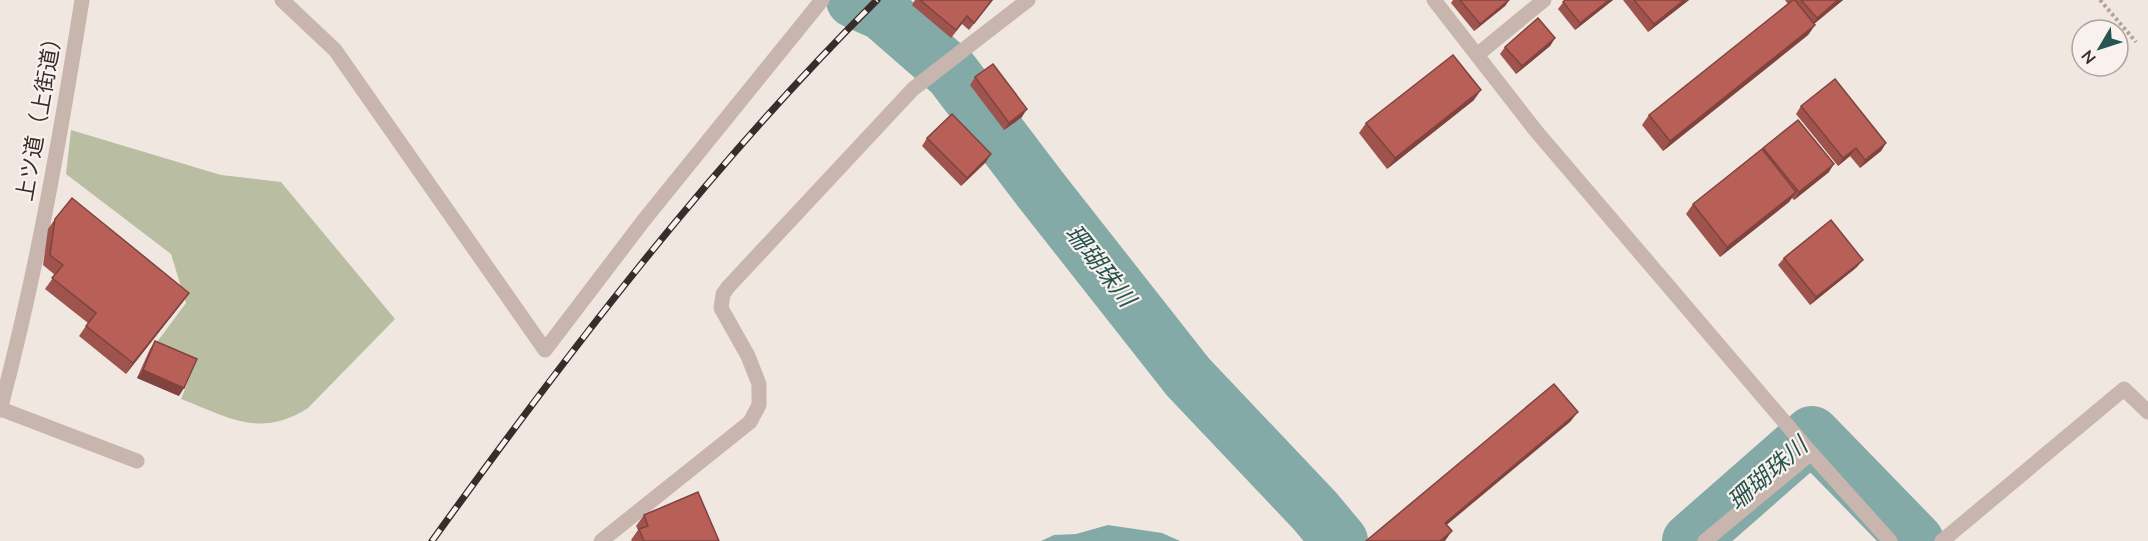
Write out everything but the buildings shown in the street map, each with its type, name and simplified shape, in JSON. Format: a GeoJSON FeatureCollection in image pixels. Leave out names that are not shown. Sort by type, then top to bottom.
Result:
{"type":"FeatureCollection","features":[{"type":"Feature","properties":{"kind":"street","name":"上ツ道（上街道）"},"geometry":{"type":"LineString","coordinates":[[0,409],[18,341],[61,127],[81,0]]}},
{"type":"Feature","properties":{"kind":"street"},"geometry":{"type":"LineString","coordinates":[[282,0],[335,50],[545,350],[644,220],[822,0]]}},
{"type":"Feature","properties":{"kind":"street"},"geometry":{"type":"LineString","coordinates":[[601,541],[750,422],[759,405],[759,384],[748,357],[721,308],[723,294],[729,286],[913,89],[1028,0]]}},
{"type":"Feature","properties":{"kind":"street"},"geometry":{"type":"LineString","coordinates":[[1434,0],[1536,131],[1811,453],[1890,541]]}},
{"type":"Feature","properties":{"kind":"street"},"geometry":{"type":"LineString","coordinates":[[1477,55],[1544,0]]}},
{"type":"Feature","properties":{"kind":"street"},"geometry":{"type":"LineString","coordinates":[[1942,541],[2124,388],[2148,412]]}},
{"type":"Feature","properties":{"kind":"street"},"geometry":{"type":"LineString","coordinates":[[0,409],[136,461]]}},
{"type":"Feature","properties":{"kind":"street"},"geometry":{"type":"LineString","coordinates":[[1705,541],[1811,453]]}},
{"type":"Feature","properties":{"kind":"path"},"geometry":{"type":"LineString","coordinates":[[2100,0],[2136,42]]}},
{"type":"Feature","properties":{"kind":"green space"},"geometry":{"type":"Polygon","coordinates":[[[71,130],[221,175],[281,182],[395,319],[308,408],[291,417],[259,424],[244,422],[181,399],[195,364],[154,346],[186,303],[171,254],[66,174],[71,130]]]}},
{"type":"Feature","properties":{"kind":"water"},"geometry":{"type":"Polygon","coordinates":[[[1108,525],[1162,533],[1180,541],[1041,541],[1054,535],[1076,534],[1108,525]]]}},
{"type":"Feature","properties":{"kind":"waterway","name":"珊瑚珠川"},"geometry":{"type":"LineString","coordinates":[[854,0],[883,13],[952,73],[1188,377],[1315,511],[1340,541]]}},
{"type":"Feature","properties":{"kind":"waterway","name":"珊瑚珠川"},"geometry":{"type":"LineString","coordinates":[[1690,541],[1812,434],[1916,541]]}},
{"type":"Feature","properties":{"kind":"railway"},"geometry":{"type":"LineString","coordinates":[[432,541],[589,330],[699,194],[757,127],[877,0]]}}]}
